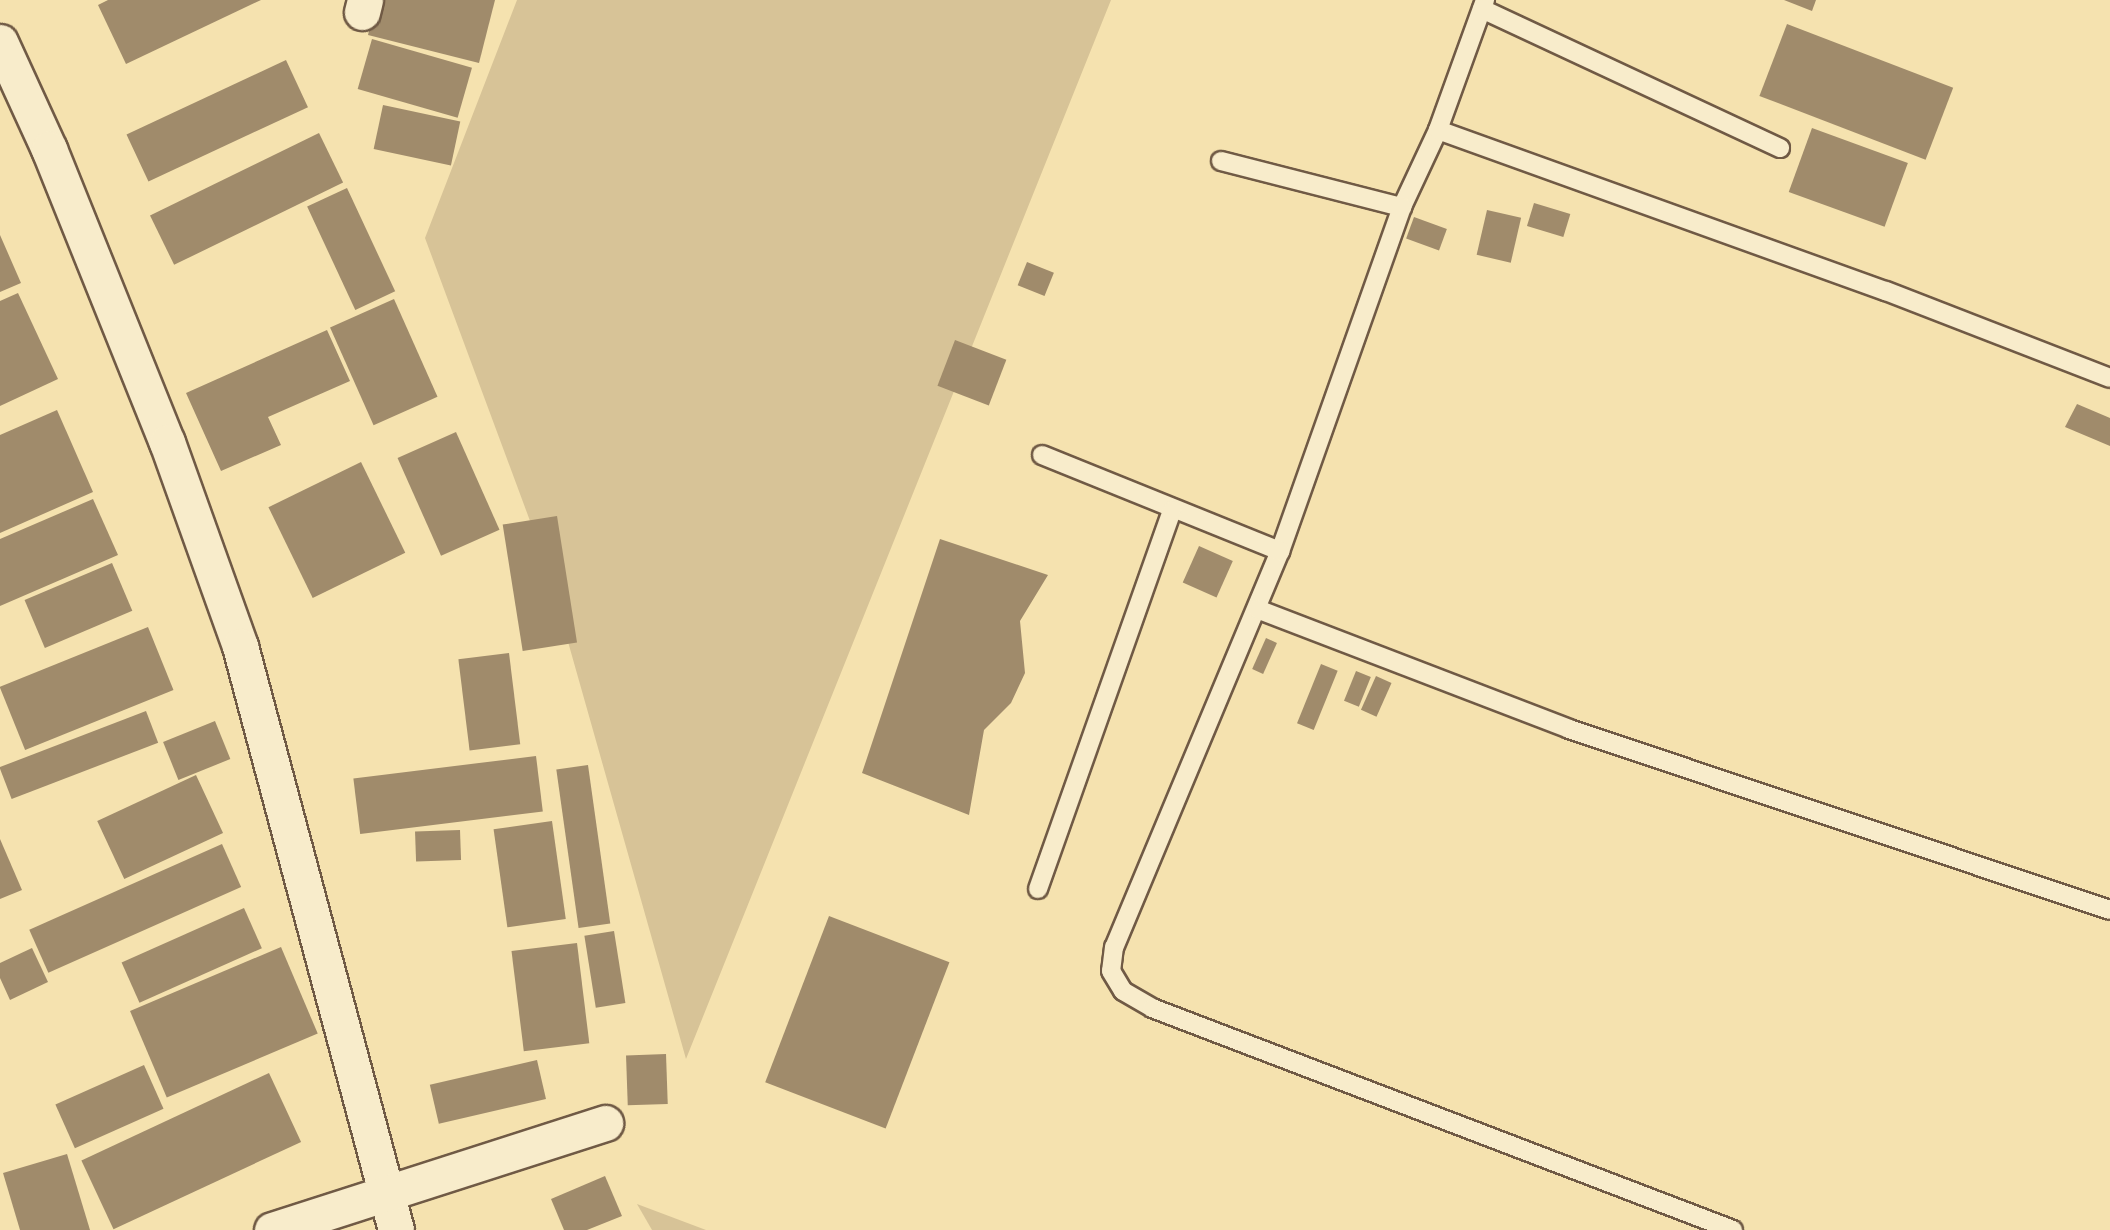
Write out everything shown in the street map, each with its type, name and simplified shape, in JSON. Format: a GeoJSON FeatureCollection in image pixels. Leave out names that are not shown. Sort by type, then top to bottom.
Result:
{"type":"FeatureCollection","features":[{"type":"Feature","properties":{"kind":"street"},"geometry":{"type":"LineString","coordinates":[[0,42],[49,149],[167,442],[240,646],[396,1230]]}},
{"type":"Feature","properties":{"kind":"street"},"geometry":{"type":"LineString","coordinates":[[272,1230],[605,1122]]}},
{"type":"Feature","properties":{"kind":"lane"},"geometry":{"type":"LineString","coordinates":[[1733,1230],[1170,1015],[1123,991],[1111,971],[1114,946],[1280,551],[1402,208],[1438,130],[1483,4],[1780,148]]}},
{"type":"Feature","properties":{"kind":"lane"},"geometry":{"type":"LineString","coordinates":[[1438,130],[1886,291],[2110,378]]}},
{"type":"Feature","properties":{"kind":"lane"},"geometry":{"type":"LineString","coordinates":[[1221,161],[1402,208]]}},
{"type":"Feature","properties":{"kind":"lane"},"geometry":{"type":"LineString","coordinates":[[1042,455],[1280,551]]}},
{"type":"Feature","properties":{"kind":"lane"},"geometry":{"type":"LineString","coordinates":[[1038,888],[1172,510]]}},
{"type":"Feature","properties":{"kind":"lane"},"geometry":{"type":"LineString","coordinates":[[1257,609],[1569,728],[2110,910]]}},
{"type":"Feature","properties":{"kind":"shaded area"},"geometry":{"type":"Polygon","coordinates":[[[517,0],[1111,0],[686,1059],[546,564],[425,238],[517,0]]]}},
{"type":"Feature","properties":{"kind":"shaded area"},"geometry":{"type":"Polygon","coordinates":[[[637,1204],[706,1230],[652,1230],[637,1204]]]}},
{"type":"Feature","properties":{"kind":"building"},"geometry":{"type":"Polygon","coordinates":[[[108,0],[261,0],[126,64],[98,5],[108,0]]]}},
{"type":"Feature","properties":{"kind":"building"},"geometry":{"type":"Polygon","coordinates":[[[376,0],[495,0],[479,63],[368,35],[376,0]]]}},
{"type":"Feature","properties":{"kind":"building"},"geometry":{"type":"Polygon","coordinates":[[[1784,0],[1816,0],[1812,11],[1784,0]]]}},
{"type":"Feature","properties":{"kind":"building"},"geometry":{"type":"Polygon","coordinates":[[[1787,24],[1953,88],[1926,160],[1759,96],[1787,24]]]}},
{"type":"Feature","properties":{"kind":"building"},"geometry":{"type":"Polygon","coordinates":[[[372,39],[472,68],[458,118],[358,89],[372,39]]]}},
{"type":"Feature","properties":{"kind":"building"},"geometry":{"type":"Polygon","coordinates":[[[286,60],[308,107],[148,182],[126,134],[286,60]]]}},
{"type":"Feature","properties":{"kind":"building"},"geometry":{"type":"Polygon","coordinates":[[[383,105],[460,121],[451,165],[374,149],[383,105]]]}},
{"type":"Feature","properties":{"kind":"building"},"geometry":{"type":"Polygon","coordinates":[[[1812,128],[1908,163],[1885,227],[1789,192],[1812,128]]]}},
{"type":"Feature","properties":{"kind":"building"},"geometry":{"type":"Polygon","coordinates":[[[319,133],[343,182],[174,265],[150,215],[319,133]]]}},
{"type":"Feature","properties":{"kind":"building"},"geometry":{"type":"Polygon","coordinates":[[[347,188],[395,291],[355,310],[307,207],[347,188]]]}},
{"type":"Feature","properties":{"kind":"building"},"geometry":{"type":"Polygon","coordinates":[[[1534,203],[1570,214],[1563,237],[1527,226],[1534,203]]]}},
{"type":"Feature","properties":{"kind":"building"},"geometry":{"type":"Polygon","coordinates":[[[1487,210],[1521,218],[1511,263],[1477,255],[1487,210]]]}},
{"type":"Feature","properties":{"kind":"building"},"geometry":{"type":"Polygon","coordinates":[[[1414,217],[1447,229],[1439,251],[1406,239],[1414,217]]]}},
{"type":"Feature","properties":{"kind":"building"},"geometry":{"type":"Polygon","coordinates":[[[0,235],[21,283],[0,292],[0,235]]]}},
{"type":"Feature","properties":{"kind":"building"},"geometry":{"type":"Polygon","coordinates":[[[1027,262],[1054,273],[1045,296],[1018,285],[1027,262]]]}},
{"type":"Feature","properties":{"kind":"building"},"geometry":{"type":"Polygon","coordinates":[[[18,293],[58,379],[0,406],[0,301],[18,293]]]}},
{"type":"Feature","properties":{"kind":"building"},"geometry":{"type":"Polygon","coordinates":[[[394,299],[438,397],[374,425],[330,327],[394,299]]]}},
{"type":"Feature","properties":{"kind":"building"},"geometry":{"type":"Polygon","coordinates":[[[327,330],[350,381],[268,417],[281,445],[221,471],[186,393],[327,330]]]}},
{"type":"Feature","properties":{"kind":"building"},"geometry":{"type":"Polygon","coordinates":[[[955,340],[1006,360],[989,405],[937,386],[955,340]]]}},
{"type":"Feature","properties":{"kind":"building"},"geometry":{"type":"Polygon","coordinates":[[[2077,404],[2110,418],[2110,446],[2065,427],[2077,404]]]}},
{"type":"Feature","properties":{"kind":"building"},"geometry":{"type":"Polygon","coordinates":[[[57,410],[93,492],[0,533],[0,435],[57,410]]]}},
{"type":"Feature","properties":{"kind":"building"},"geometry":{"type":"Polygon","coordinates":[[[456,432],[500,530],[441,556],[398,458],[456,432]]]}},
{"type":"Feature","properties":{"kind":"building"},"geometry":{"type":"Polygon","coordinates":[[[361,462],[405,553],[313,598],[268,507],[361,462]]]}},
{"type":"Feature","properties":{"kind":"building"},"geometry":{"type":"Polygon","coordinates":[[[93,499],[118,555],[0,606],[0,539],[93,499]]]}},
{"type":"Feature","properties":{"kind":"building"},"geometry":{"type":"Polygon","coordinates":[[[557,516],[577,642],[523,651],[503,525],[557,516]]]}},
{"type":"Feature","properties":{"kind":"building"},"geometry":{"type":"Polygon","coordinates":[[[940,539],[1048,575],[1020,621],[1025,673],[1011,703],[984,730],[969,815],[862,773],[940,539]]]}},
{"type":"Feature","properties":{"kind":"building"},"geometry":{"type":"Polygon","coordinates":[[[1199,546],[1233,561],[1217,598],[1183,583],[1199,546]]]}},
{"type":"Feature","properties":{"kind":"building"},"geometry":{"type":"Polygon","coordinates":[[[112,563],[132,611],[45,648],[25,600],[112,563]]]}},
{"type":"Feature","properties":{"kind":"building"},"geometry":{"type":"Polygon","coordinates":[[[148,627],[173,690],[25,750],[0,687],[148,627]]]}},
{"type":"Feature","properties":{"kind":"building"},"geometry":{"type":"Polygon","coordinates":[[[1266,638],[1277,643],[1263,674],[1252,669],[1266,638]]]}},
{"type":"Feature","properties":{"kind":"building"},"geometry":{"type":"Polygon","coordinates":[[[509,653],[520,744],[470,751],[458,659],[509,653]]]}},
{"type":"Feature","properties":{"kind":"building"},"geometry":{"type":"Polygon","coordinates":[[[1321,664],[1338,671],[1314,730],[1297,723],[1321,664]]]}},
{"type":"Feature","properties":{"kind":"building"},"geometry":{"type":"Polygon","coordinates":[[[1356,671],[1371,677],[1359,707],[1344,701],[1356,671]]]}},
{"type":"Feature","properties":{"kind":"building"},"geometry":{"type":"Polygon","coordinates":[[[1376,676],[1392,683],[1376,717],[1361,710],[1376,676]]]}},
{"type":"Feature","properties":{"kind":"building"},"geometry":{"type":"Polygon","coordinates":[[[146,711],[158,743],[12,799],[0,767],[146,711]]]}},
{"type":"Feature","properties":{"kind":"building"},"geometry":{"type":"Polygon","coordinates":[[[215,721],[230,759],[178,780],[163,742],[215,721]]]}},
{"type":"Feature","properties":{"kind":"building"},"geometry":{"type":"Polygon","coordinates":[[[536,756],[543,812],[360,834],[353,778],[536,756]]]}},
{"type":"Feature","properties":{"kind":"building"},"geometry":{"type":"Polygon","coordinates":[[[588,765],[610,923],[579,928],[556,769],[588,765]]]}},
{"type":"Feature","properties":{"kind":"building"},"geometry":{"type":"Polygon","coordinates":[[[196,775],[223,833],[124,879],[97,821],[196,775]]]}},
{"type":"Feature","properties":{"kind":"building"},"geometry":{"type":"Polygon","coordinates":[[[552,821],[566,919],[507,927],[494,829],[552,821]]]}},
{"type":"Feature","properties":{"kind":"building"},"geometry":{"type":"Polygon","coordinates":[[[460,830],[461,860],[416,862],[415,832],[460,830]]]}},
{"type":"Feature","properties":{"kind":"building"},"geometry":{"type":"Polygon","coordinates":[[[0,839],[22,890],[0,899],[0,839]]]}},
{"type":"Feature","properties":{"kind":"building"},"geometry":{"type":"Polygon","coordinates":[[[222,844],[241,887],[48,973],[29,930],[222,844]]]}},
{"type":"Feature","properties":{"kind":"building"},"geometry":{"type":"Polygon","coordinates":[[[244,908],[262,948],[139,1003],[122,963],[244,908]]]}},
{"type":"Feature","properties":{"kind":"building"},"geometry":{"type":"Polygon","coordinates":[[[829,916],[949,962],[886,1128],[765,1082],[829,916]]]}},
{"type":"Feature","properties":{"kind":"building"},"geometry":{"type":"Polygon","coordinates":[[[614,931],[625,1003],[596,1008],[584,936],[614,931]]]}},
{"type":"Feature","properties":{"kind":"building"},"geometry":{"type":"Polygon","coordinates":[[[577,943],[589,1043],[524,1051],[511,951],[577,943]]]}},
{"type":"Feature","properties":{"kind":"building"},"geometry":{"type":"Polygon","coordinates":[[[281,947],[318,1034],[167,1098],[130,1011],[281,947]]]}},
{"type":"Feature","properties":{"kind":"building"},"geometry":{"type":"Polygon","coordinates":[[[32,948],[48,982],[10,1000],[0,978],[0,963],[32,948]]]}},
{"type":"Feature","properties":{"kind":"building"},"geometry":{"type":"Polygon","coordinates":[[[666,1054],[668,1104],[628,1105],[626,1055],[666,1054]]]}},
{"type":"Feature","properties":{"kind":"building"},"geometry":{"type":"Polygon","coordinates":[[[537,1060],[546,1099],[439,1124],[430,1085],[537,1060]]]}},
{"type":"Feature","properties":{"kind":"building"},"geometry":{"type":"Polygon","coordinates":[[[144,1065],[164,1109],[75,1148],[55,1104],[144,1065]]]}},
{"type":"Feature","properties":{"kind":"building"},"geometry":{"type":"Polygon","coordinates":[[[269,1073],[301,1142],[114,1229],[81,1160],[269,1073]]]}},
{"type":"Feature","properties":{"kind":"building"},"geometry":{"type":"Polygon","coordinates":[[[67,1154],[90,1230],[20,1230],[3,1173],[67,1154]]]}},
{"type":"Feature","properties":{"kind":"building"},"geometry":{"type":"Polygon","coordinates":[[[605,1176],[622,1216],[587,1230],[564,1230],[551,1199],[605,1176]]]}}]}
